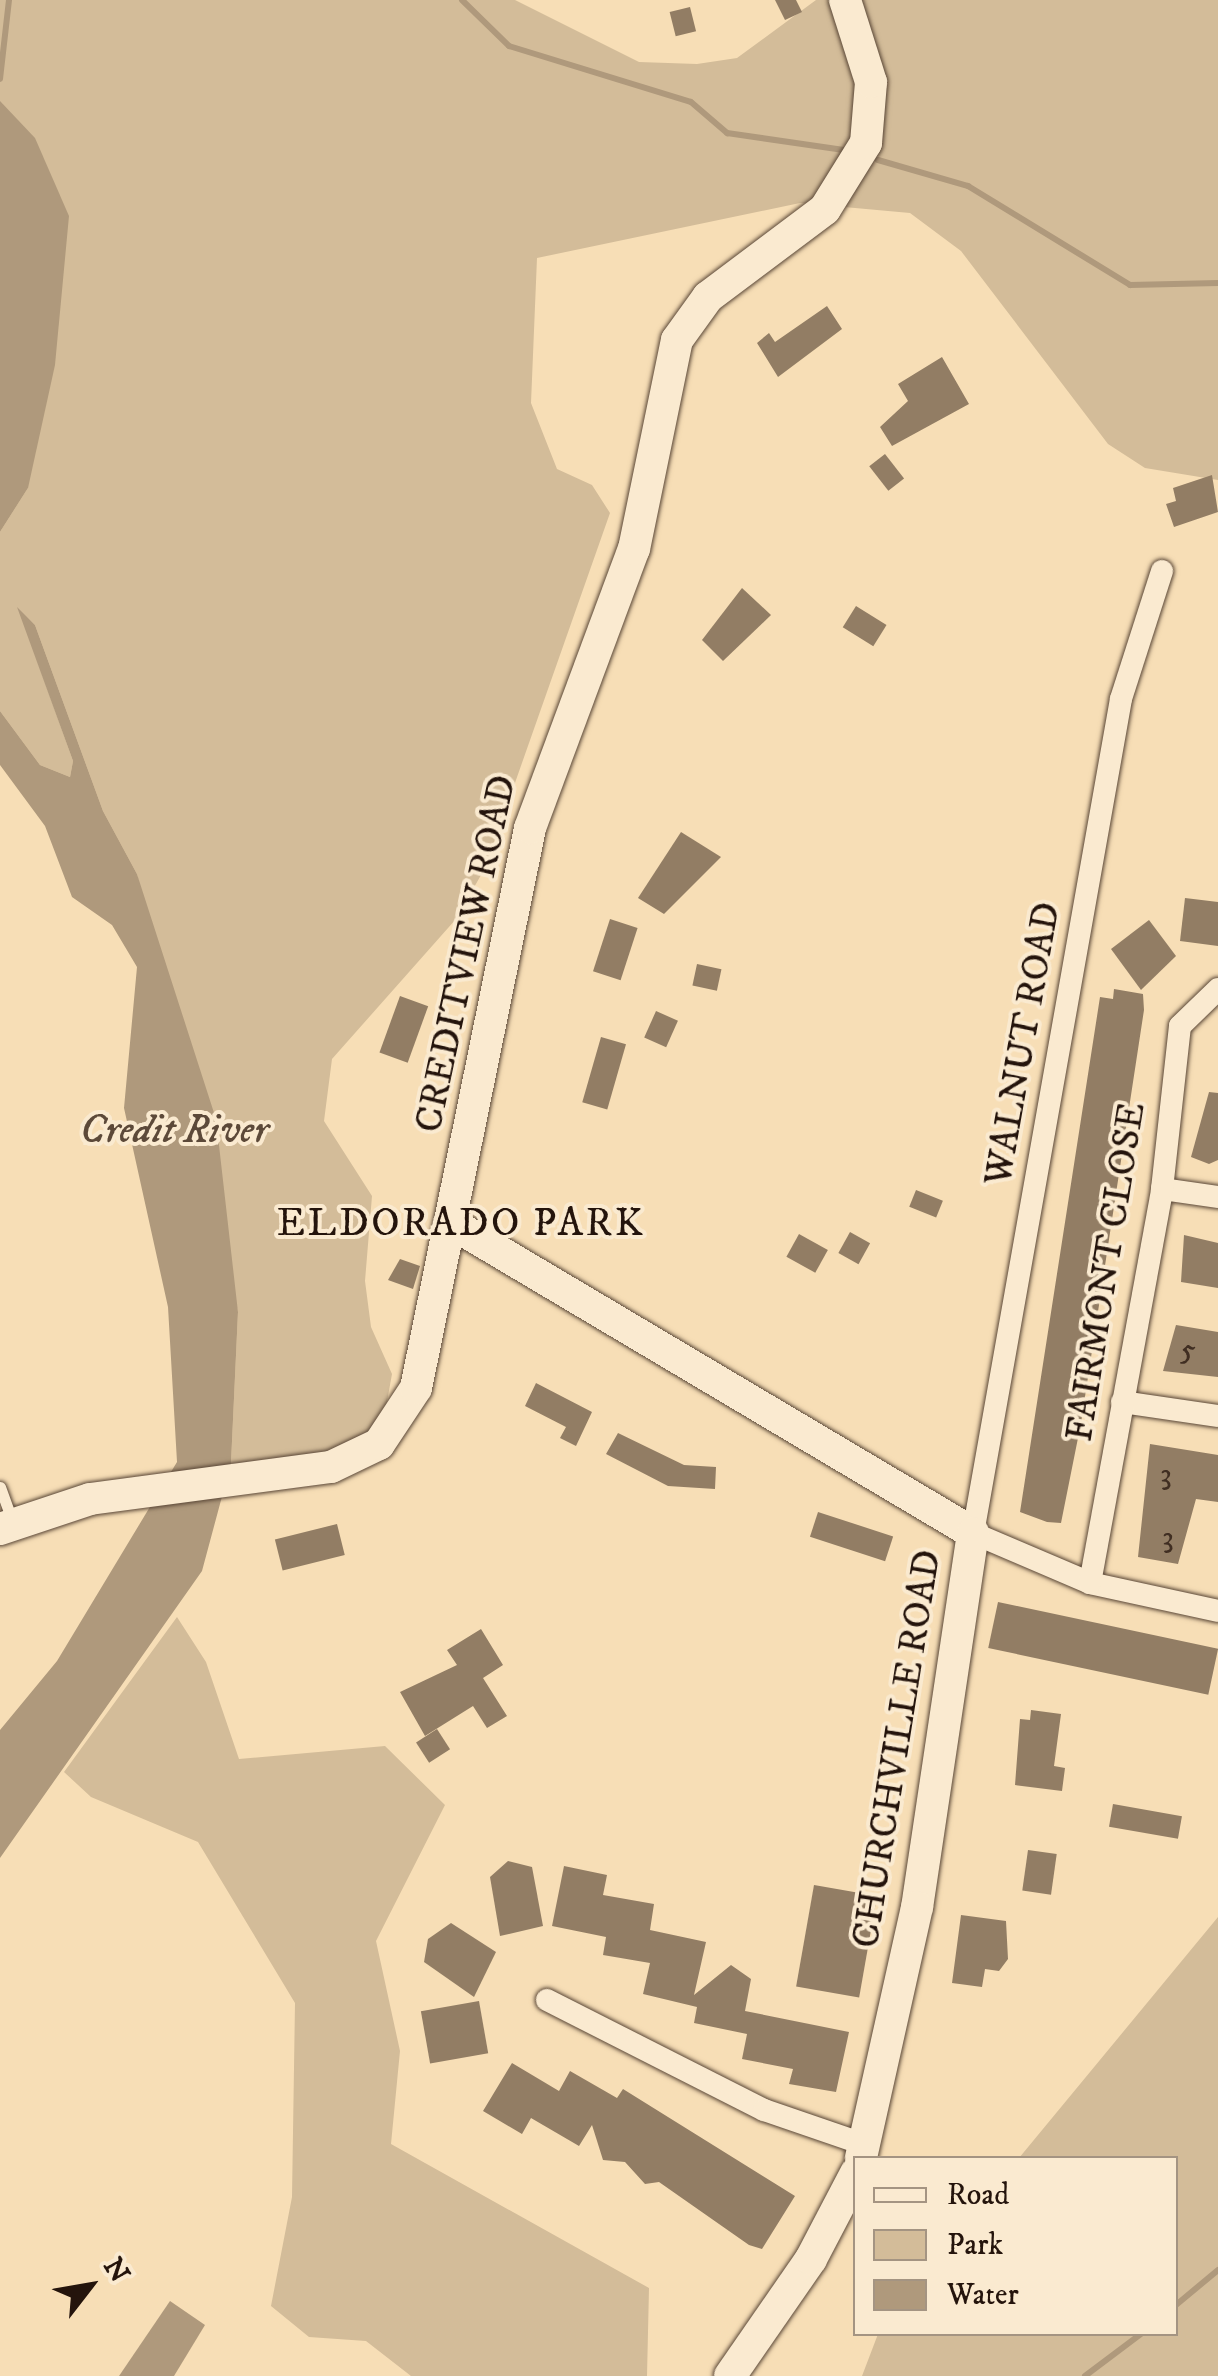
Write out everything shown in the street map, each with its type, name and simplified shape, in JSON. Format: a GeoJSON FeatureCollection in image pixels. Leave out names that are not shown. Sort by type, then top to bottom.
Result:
{"type":"FeatureCollection","features":[{"type":"Feature","properties":{"kind":"street","name":"CREDITVIEW ROAD"},"geometry":{"type":"LineString","coordinates":[[7,1525],[138,1490],[332,1467],[390,1430],[424,1363],[530,828],[634,548],[677,340],[708,297],[824,209],[866,143],[872,82],[845,0]]}},
{"type":"Feature","properties":{"kind":"street","name":"WALNUT ROAD"},"geometry":{"type":"LineString","coordinates":[[972,1533],[1121,699],[1162,571]]}},
{"type":"Feature","properties":{"kind":"street","name":"FAIRMONT CLOSE"},"geometry":{"type":"LineString","coordinates":[[1090,1584],[1162,1188],[1180,1026],[1218,990]]}},
{"type":"Feature","properties":{"kind":"street"},"geometry":{"type":"LineString","coordinates":[[1162,1188],[1218,1197]]}},
{"type":"Feature","properties":{"kind":"street","name":"CHURCHVILLE ROAD"},"geometry":{"type":"LineString","coordinates":[[452,1222],[972,1533],[917,1907],[862,2156]]}},
{"type":"Feature","properties":{"kind":"street"},"geometry":{"type":"LineString","coordinates":[[1122,1402],[1218,1416]]}},
{"type":"Feature","properties":{"kind":"street"},"geometry":{"type":"LineString","coordinates":[[972,1533],[1090,1584],[1218,1612]]}},
{"type":"Feature","properties":{"kind":"street"},"geometry":{"type":"LineString","coordinates":[[547,2000],[855,2156]]}},
{"type":"Feature","properties":{"kind":"street","name":"CHURCHVILLE ROAD"},"geometry":{"type":"LineString","coordinates":[[730,2376],[811,2258],[853,2175]]}},
{"type":"Feature","properties":{"kind":"lane"},"geometry":{"type":"LineString","coordinates":[[0,1487],[7,1525]]}},
{"type":"Feature","properties":{"kind":"green space"},"geometry":{"type":"Polygon","coordinates":[[[0,0],[515,0],[639,62],[697,64],[737,58],[816,0],[1218,0],[1218,480],[1145,468],[1108,444],[961,251],[910,213],[800,203],[537,258],[531,403],[557,469],[592,485],[610,513],[485,868],[456,919],[332,1059],[324,1121],[372,1196],[365,1281],[371,1327],[392,1374],[384,1418],[315,1475],[231,1463],[238,1312],[137,874],[103,811],[35,625],[19,610],[73,761],[70,777],[40,765],[0,711],[0,532],[28,488],[0,167],[0,0]]]}},
{"type":"Feature","properties":{"kind":"green space"},"geometry":{"type":"Polygon","coordinates":[[[177,1617],[206,1662],[239,1759],[385,1746],[445,1805],[376,1941],[400,2051],[391,2144],[649,2288],[647,2376],[411,2376],[366,2341],[309,2337],[271,2306],[292,2197],[295,2003],[198,1842],[91,1797],[64,1772],[177,1617]]]}},
{"type":"Feature","properties":{"kind":"green space"},"geometry":{"type":"Polygon","coordinates":[[[1218,1917],[1218,2376],[862,2376],[877,2336],[1178,2336],[1178,2156],[1021,2156],[1218,1917]]]}},
{"type":"Feature","properties":{"kind":"water"},"geometry":{"type":"Polygon","coordinates":[[[0,101],[35,138],[69,216],[55,365],[28,488],[0,532],[0,101]]]}},
{"type":"Feature","properties":{"kind":"water","name":"Credit River"},"geometry":{"type":"Polygon","coordinates":[[[17,607],[35,625],[103,811],[137,874],[216,1119],[238,1312],[231,1463],[202,1571],[0,1858],[0,1730],[57,1661],[177,1462],[168,1307],[124,1108],[137,967],[112,925],[72,897],[45,826],[0,765],[0,711],[40,765],[70,777],[73,761],[17,607]]]}},
{"type":"Feature","properties":{"kind":"water"},"geometry":{"type":"Polygon","coordinates":[[[170,2301],[205,2325],[174,2376],[119,2376],[170,2301]]]}},
{"type":"Feature","properties":{"kind":"building"},"geometry":{"type":"Polygon","coordinates":[[[775,0],[796,0],[802,12],[785,20],[775,0]]]}},
{"type":"Feature","properties":{"kind":"building"},"geometry":{"type":"Polygon","coordinates":[[[690,7],[696,31],[676,36],[670,12],[690,7]]]}},
{"type":"Feature","properties":{"kind":"building"},"geometry":{"type":"Polygon","coordinates":[[[827,306],[842,329],[778,377],[757,343],[769,333],[775,342],[827,306]]]}},
{"type":"Feature","properties":{"kind":"building"},"geometry":{"type":"Polygon","coordinates":[[[942,357],[969,404],[892,446],[880,427],[908,401],[898,384],[942,357]]]}},
{"type":"Feature","properties":{"kind":"building"},"geometry":{"type":"Polygon","coordinates":[[[885,454],[904,478],[888,491],[869,466],[885,454]]]}},
{"type":"Feature","properties":{"kind":"building"},"geometry":{"type":"Polygon","coordinates":[[[1212,475],[1218,512],[1174,527],[1166,504],[1176,501],[1173,488],[1212,475]]]}},
{"type":"Feature","properties":{"kind":"building"},"geometry":{"type":"Polygon","coordinates":[[[742,588],[771,615],[723,661],[702,640],[742,588]]]}},
{"type":"Feature","properties":{"kind":"building"},"geometry":{"type":"Polygon","coordinates":[[[856,606],[887,625],[873,646],[843,627],[856,606]]]}},
{"type":"Feature","properties":{"kind":"building"},"geometry":{"type":"Polygon","coordinates":[[[681,832],[721,857],[664,914],[638,898],[681,832]]]}},
{"type":"Feature","properties":{"kind":"building"},"geometry":{"type":"Polygon","coordinates":[[[1185,898],[1218,902],[1218,946],[1180,941],[1185,898]]]}},
{"type":"Feature","properties":{"kind":"building"},"geometry":{"type":"Polygon","coordinates":[[[610,919],[638,928],[621,980],[593,971],[610,919]]]}},
{"type":"Feature","properties":{"kind":"building"},"geometry":{"type":"Polygon","coordinates":[[[1149,920],[1176,956],[1141,990],[1111,949],[1149,920]]]}},
{"type":"Feature","properties":{"kind":"building"},"geometry":{"type":"Polygon","coordinates":[[[697,964],[721,969],[717,991],[692,986],[697,964]]]}},
{"type":"Feature","properties":{"kind":"building"},"geometry":{"type":"Polygon","coordinates":[[[1114,989],[1143,994],[1144,1010],[1081,1423],[1061,1523],[1047,1522],[1020,1512],[1100,997],[1113,999],[1114,989]]]}},
{"type":"Feature","properties":{"kind":"building"},"geometry":{"type":"Polygon","coordinates":[[[400,996],[428,1006],[408,1063],[379,1052],[400,996]]]}},
{"type":"Feature","properties":{"kind":"building"},"geometry":{"type":"Polygon","coordinates":[[[656,1011],[678,1021],[666,1047],[644,1037],[656,1011]]]}},
{"type":"Feature","properties":{"kind":"building"},"geometry":{"type":"Polygon","coordinates":[[[601,1037],[626,1044],[607,1110],[582,1102],[601,1037]]]}},
{"type":"Feature","properties":{"kind":"building"},"geometry":{"type":"Polygon","coordinates":[[[1209,1092],[1218,1093],[1218,1160],[1209,1164],[1191,1157],[1209,1092]]]}},
{"type":"Feature","properties":{"kind":"building"},"geometry":{"type":"Polygon","coordinates":[[[916,1190],[943,1201],[936,1218],[909,1207],[916,1190]]]}},
{"type":"Feature","properties":{"kind":"building"},"geometry":{"type":"Polygon","coordinates":[[[850,1232],[870,1243],[858,1264],[838,1253],[850,1232]]]}},
{"type":"Feature","properties":{"kind":"building"},"geometry":{"type":"Polygon","coordinates":[[[799,1234],[828,1250],[815,1273],[786,1257],[799,1234]]]}},
{"type":"Feature","properties":{"kind":"building"},"geometry":{"type":"Polygon","coordinates":[[[1184,1235],[1218,1243],[1218,1288],[1181,1282],[1184,1235]]]}},
{"type":"Feature","properties":{"kind":"building"},"geometry":{"type":"Polygon","coordinates":[[[400,1259],[420,1266],[413,1289],[388,1280],[400,1259]]]}},
{"type":"Feature","properties":{"kind":"building"},"geometry":{"type":"Polygon","coordinates":[[[1176,1325],[1218,1332],[1218,1377],[1163,1371],[1176,1325]]]}},
{"type":"Feature","properties":{"kind":"building"},"geometry":{"type":"Polygon","coordinates":[[[536,1383],[592,1412],[576,1446],[560,1438],[566,1427],[525,1406],[536,1383]]]}},
{"type":"Feature","properties":{"kind":"building"},"geometry":{"type":"Polygon","coordinates":[[[618,1433],[684,1465],[716,1467],[715,1489],[668,1486],[606,1454],[618,1433]]]}},
{"type":"Feature","properties":{"kind":"building"},"geometry":{"type":"Polygon","coordinates":[[[1150,1444],[1218,1455],[1218,1502],[1196,1499],[1178,1564],[1138,1557],[1150,1444]]]}},
{"type":"Feature","properties":{"kind":"building"},"geometry":{"type":"Polygon","coordinates":[[[818,1512],[893,1536],[885,1561],[810,1537],[818,1512]]]}},
{"type":"Feature","properties":{"kind":"building"},"geometry":{"type":"Polygon","coordinates":[[[337,1524],[345,1555],[283,1571],[275,1539],[337,1524]]]}},
{"type":"Feature","properties":{"kind":"building"},"geometry":{"type":"Polygon","coordinates":[[[998,1602],[1218,1649],[1208,1695],[988,1648],[998,1602]]]}},
{"type":"Feature","properties":{"kind":"building"},"geometry":{"type":"Polygon","coordinates":[[[481,1629],[503,1665],[483,1678],[507,1716],[487,1728],[473,1706],[425,1736],[400,1692],[457,1665],[447,1650],[481,1629]]]}},
{"type":"Feature","properties":{"kind":"building"},"geometry":{"type":"Polygon","coordinates":[[[1031,1710],[1061,1714],[1054,1766],[1065,1768],[1062,1791],[1015,1785],[1020,1719],[1030,1720],[1031,1710]]]}},
{"type":"Feature","properties":{"kind":"building"},"geometry":{"type":"Polygon","coordinates":[[[437,1729],[450,1749],[429,1763],[416,1743],[437,1729]]]}},
{"type":"Feature","properties":{"kind":"building"},"geometry":{"type":"Polygon","coordinates":[[[1113,1804],[1182,1816],[1178,1839],[1109,1827],[1113,1804]]]}},
{"type":"Feature","properties":{"kind":"building"},"geometry":{"type":"Polygon","coordinates":[[[1028,1850],[1057,1854],[1051,1895],[1022,1891],[1028,1850]]]}},
{"type":"Feature","properties":{"kind":"building"},"geometry":{"type":"Polygon","coordinates":[[[508,1861],[532,1867],[543,1926],[500,1936],[490,1877],[508,1861]]]}},
{"type":"Feature","properties":{"kind":"building"},"geometry":{"type":"Polygon","coordinates":[[[564,1866],[607,1875],[603,1895],[654,1904],[650,1930],[706,1942],[694,1995],[731,1965],[751,1979],[745,2011],[849,2032],[836,2092],[789,2084],[793,2069],[742,2059],[747,2034],[694,2023],[697,2007],[643,1994],[650,1963],[603,1955],[606,1937],[552,1926],[564,1866]]]}},
{"type":"Feature","properties":{"kind":"building"},"geometry":{"type":"Polygon","coordinates":[[[814,1885],[877,1896],[859,1998],[796,1986],[814,1885]]]}},
{"type":"Feature","properties":{"kind":"building"},"geometry":{"type":"Polygon","coordinates":[[[961,1915],[1006,1921],[1008,1959],[999,1971],[985,1969],[982,1987],[952,1983],[961,1915]]]}},
{"type":"Feature","properties":{"kind":"building"},"geometry":{"type":"Polygon","coordinates":[[[451,1923],[496,1952],[474,1997],[424,1962],[428,1939],[451,1923]]]}},
{"type":"Feature","properties":{"kind":"building"},"geometry":{"type":"Polygon","coordinates":[[[479,2001],[488,2053],[430,2063],[421,2011],[479,2001]]]}},
{"type":"Feature","properties":{"kind":"building"},"geometry":{"type":"Polygon","coordinates":[[[512,2063],[559,2091],[570,2071],[617,2098],[623,2089],[795,2196],[762,2249],[749,2245],[659,2182],[645,2184],[625,2162],[603,2160],[592,2125],[579,2146],[531,2118],[522,2134],[483,2111],[512,2063]]]}},
{"type":"Feature","properties":{"kind":"waterway"},"geometry":{"type":"LineString","coordinates":[[0,79],[9,0]]}},
{"type":"Feature","properties":{"kind":"waterway"},"geometry":{"type":"LineString","coordinates":[[462,0],[509,46],[691,102],[727,133],[844,150]]}},
{"type":"Feature","properties":{"kind":"waterway"},"geometry":{"type":"LineString","coordinates":[[878,160],[968,186],[1130,285],[1218,283]]}},
{"type":"Feature","properties":{"kind":"waterway"},"geometry":{"type":"LineString","coordinates":[[1178,2303],[1218,2270]]}},
{"type":"Feature","properties":{"kind":"waterway"},"geometry":{"type":"LineString","coordinates":[[1085,2376],[1138,2336]]}},
{"type":"Feature","properties":{"kind":"district","name":"ELDORADO PARK"},"geometry":{"type":"Point","coordinates":[461,1224]}}]}
